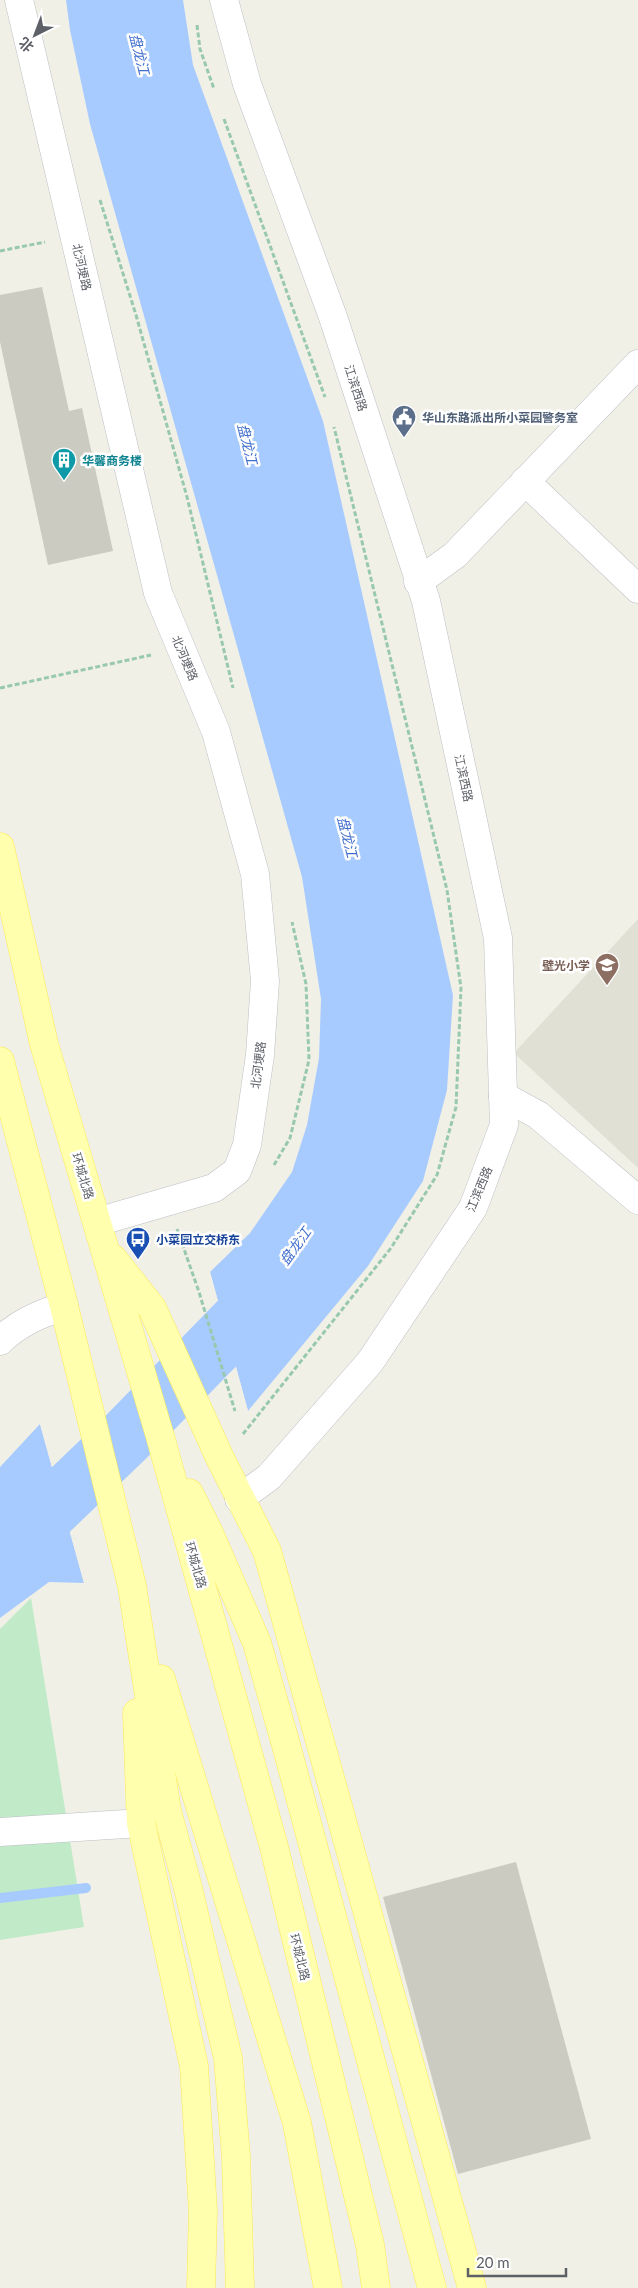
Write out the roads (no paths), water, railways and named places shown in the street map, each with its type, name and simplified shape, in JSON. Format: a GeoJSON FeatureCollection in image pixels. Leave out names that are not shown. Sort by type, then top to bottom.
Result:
{"type":"FeatureCollection","features":[{"type":"Feature","properties":{"kind":"main road","name":"环城北路"},"geometry":{"type":"LineString","coordinates":[[0,847],[44,1044],[160,1436],[274,1847],[370,2244],[376,2288]]}},
{"type":"Feature","properties":{"kind":"main road"},"geometry":{"type":"LineString","coordinates":[[0,1061],[64,1306],[132,1586],[297,2123],[328,2288]]}},
{"type":"Feature","properties":{"kind":"main road"},"geometry":{"type":"LineString","coordinates":[[100,1235],[152,1308],[239,1499],[267,1551],[472,2288]]}},
{"type":"Feature","properties":{"kind":"main road"},"geometry":{"type":"LineString","coordinates":[[160,1436],[209,1533],[257,1643],[432,2288]]}},
{"type":"Feature","properties":{"kind":"main road"},"geometry":{"type":"LineString","coordinates":[[132,1586],[141,1823],[194,2066],[203,2211],[201,2288]]}},
{"type":"Feature","properties":{"kind":"main road"},"geometry":{"type":"LineString","coordinates":[[132,1586],[167,1811],[188,1888],[228,2058],[236,2157],[240,2288]]}},
{"type":"Feature","properties":{"kind":"main road"},"geometry":{"type":"LineString","coordinates":[[446,2194],[456,2288]]}},
{"type":"Feature","properties":{"kind":"street","name":"北河埂路"},"geometry":{"type":"LineString","coordinates":[[19,0],[158,593],[216,732],[256,874],[266,981],[260,1054],[247,1145],[237,1171],[214,1188],[100,1235]]}},
{"type":"Feature","properties":{"kind":"street","name":"江滨西路"},"geometry":{"type":"LineString","coordinates":[[224,0],[247,84],[332,317],[418,582],[426,600],[498,938],[504,1125],[473,1208],[370,1362],[269,1477],[239,1499]]}},
{"type":"Feature","properties":{"kind":"street"},"geometry":{"type":"LineString","coordinates":[[418,582],[455,555],[638,364]]}},
{"type":"Feature","properties":{"kind":"street"},"geometry":{"type":"LineString","coordinates":[[525,481],[638,589]]}},
{"type":"Feature","properties":{"kind":"street"},"geometry":{"type":"LineString","coordinates":[[503,1096],[538,1115],[638,1200]]}},
{"type":"Feature","properties":{"kind":"street"},"geometry":{"type":"LineString","coordinates":[[0,1341],[8,1333],[37,1315],[64,1306]]}},
{"type":"Feature","properties":{"kind":"street"},"geometry":{"type":"LineString","coordinates":[[0,1832],[141,1823]]}},
{"type":"Feature","properties":{"kind":"water"},"geometry":{"type":"Polygon","coordinates":[[[66,0],[183,0],[193,65],[323,421],[453,995],[447,1090],[423,1181],[368,1266],[248,1411],[210,1272],[250,1233],[292,1172],[307,1125],[319,1058],[321,999],[302,877],[90,124],[70,30],[66,0]]]}},
{"type":"Feature","properties":{"kind":"water"},"geometry":{"type":"Polygon","coordinates":[[[40,1424],[84,1583],[49,1582],[0,1618],[0,1467],[40,1424]]]}},
{"type":"Feature","properties":{"kind":"waterway","name":"盘龙江"},"geometry":{"type":"LineString","coordinates":[[0,1558],[126,1437],[246,1314],[277,1271]]}},
{"type":"Feature","properties":{"kind":"waterway"},"geometry":{"type":"LineString","coordinates":[[0,1898],[86,1888]]}},
{"type":"Feature","properties":{"kind":"place","name":"华山东路派出所小菜园警务室"},"geometry":{"type":"Point","coordinates":[404,438]}},
{"type":"Feature","properties":{"kind":"place","name":"华馨商务楼"},"geometry":{"type":"Point","coordinates":[64,481]}},
{"type":"Feature","properties":{"kind":"place","name":"壁光小学"},"geometry":{"type":"Point","coordinates":[607,986]}},
{"type":"Feature","properties":{"kind":"place","name":"小菜园立交桥东"},"geometry":{"type":"Point","coordinates":[138,1260]}}]}
